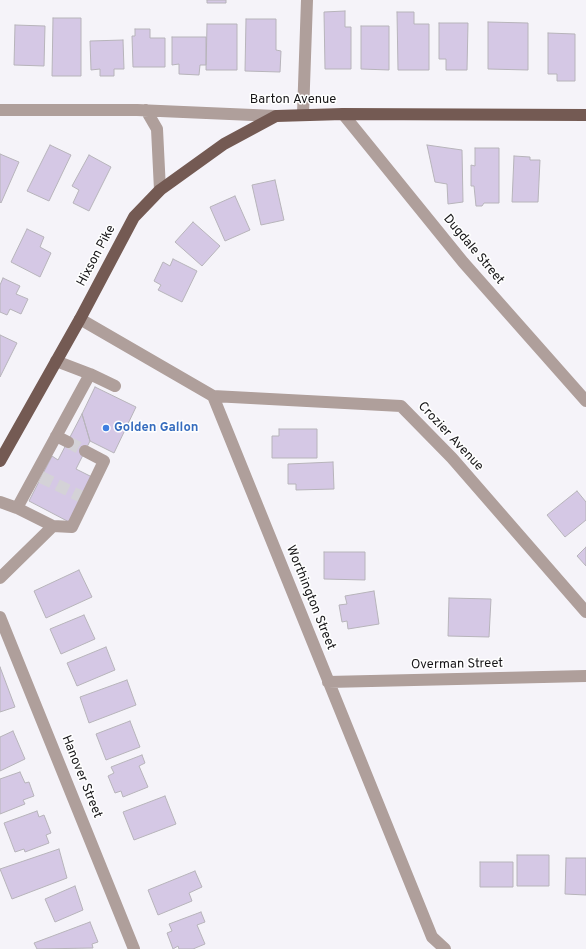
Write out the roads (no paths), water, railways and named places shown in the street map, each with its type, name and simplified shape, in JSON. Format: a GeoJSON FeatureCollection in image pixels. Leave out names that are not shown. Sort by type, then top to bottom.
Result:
{"type":"FeatureCollection","features":[{"type":"Feature","properties":{"kind":"main road","name":"Barton Avenue"},"geometry":{"type":"LineString","coordinates":[[276,116],[303,114],[586,115]]}},
{"type":"Feature","properties":{"kind":"main road","name":"Hixson Pike"},"geometry":{"type":"LineString","coordinates":[[0,461],[80,319],[134,217],[160,190],[224,144],[276,116]]}},
{"type":"Feature","properties":{"kind":"street"},"geometry":{"type":"LineString","coordinates":[[303,114],[307,0]]}},
{"type":"Feature","properties":{"kind":"street","name":"Barton Avenue"},"geometry":{"type":"LineString","coordinates":[[0,110],[146,110],[276,116]]}},
{"type":"Feature","properties":{"kind":"street"},"geometry":{"type":"LineString","coordinates":[[146,110],[157,129],[160,190]]}},
{"type":"Feature","properties":{"kind":"street","name":"Dugdale Street"},"geometry":{"type":"LineString","coordinates":[[343,114],[463,262],[586,401]]}},
{"type":"Feature","properties":{"kind":"street"},"geometry":{"type":"LineString","coordinates":[[80,319],[213,396]]}},
{"type":"Feature","properties":{"kind":"street"},"geometry":{"type":"LineString","coordinates":[[56,361],[90,374],[115,386]]}},
{"type":"Feature","properties":{"kind":"street"},"geometry":{"type":"LineString","coordinates":[[17,508],[38,476],[56,436],[90,374]]}},
{"type":"Feature","properties":{"kind":"street","name":"Crozier Avenue"},"geometry":{"type":"LineString","coordinates":[[213,396],[401,406],[452,458],[586,612]]}},
{"type":"Feature","properties":{"kind":"street","name":"Worthington Street"},"geometry":{"type":"LineString","coordinates":[[213,396],[432,937],[445,949]]}},
{"type":"Feature","properties":{"kind":"street"},"geometry":{"type":"LineString","coordinates":[[56,436],[68,442]]}},
{"type":"Feature","properties":{"kind":"street"},"geometry":{"type":"LineString","coordinates":[[0,502],[17,508],[53,526],[72,527],[104,461],[85,451]]}},
{"type":"Feature","properties":{"kind":"street"},"geometry":{"type":"LineString","coordinates":[[0,578],[53,526]]}},
{"type":"Feature","properties":{"kind":"street","name":"Hanover Street"},"geometry":{"type":"LineString","coordinates":[[0,617],[134,949]]}},
{"type":"Feature","properties":{"kind":"street","name":"Overman Street"},"geometry":{"type":"LineString","coordinates":[[328,682],[586,676]]}},
{"type":"Feature","properties":{"kind":"tunnel"},"geometry":{"type":"LineString","coordinates":[[68,442],[85,451]]}},
{"type":"Feature","properties":{"kind":"tunnel"},"geometry":{"type":"LineString","coordinates":[[41,477],[84,498]]}},
{"type":"Feature","properties":{"kind":"place","name":"Golden Gallon"},"geometry":{"type":"Point","coordinates":[106,428]}}]}
